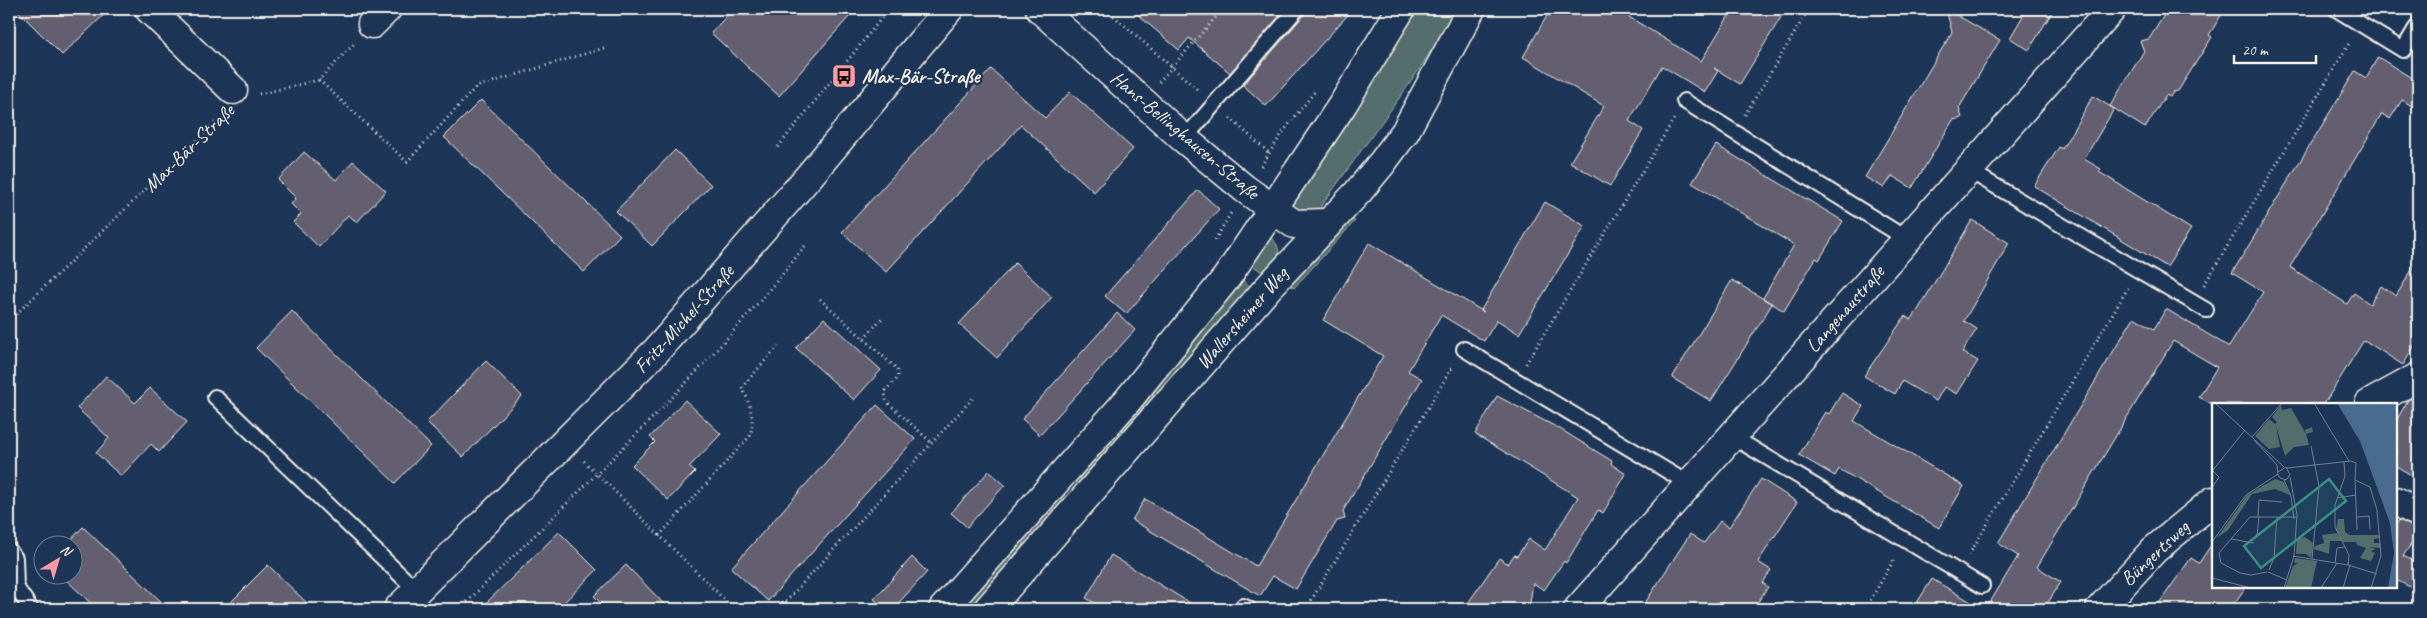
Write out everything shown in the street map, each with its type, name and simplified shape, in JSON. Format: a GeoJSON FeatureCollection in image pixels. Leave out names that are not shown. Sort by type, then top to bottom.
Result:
{"type":"FeatureCollection","features":[{"type":"Feature","properties":{"kind":"street","name":"Max-Bär-Straße"},"geometry":{"type":"LineString","coordinates":[[149,9],[237,99]]}},
{"type":"Feature","properties":{"kind":"street","name":"Fritz-Michel-Straße"},"geometry":{"type":"LineString","coordinates":[[408,600],[630,378],[689,314],[810,175],[948,9]]}},
{"type":"Feature","properties":{"kind":"street","name":"Wallersheimer Weg"},"geometry":{"type":"LineString","coordinates":[[943,609],[1128,400],[1227,277],[1348,96],[1401,9]]}},
{"type":"Feature","properties":{"kind":"street","name":"Wallersheimer Weg"},"geometry":{"type":"LineString","coordinates":[[988,609],[1327,223],[1358,192],[1405,132],[1471,9]]}},
{"type":"Feature","properties":{"kind":"street","name":"Langenaustraße"},"geometry":{"type":"LineString","coordinates":[[1578,609],[2112,9]]}},
{"type":"Feature","properties":{"kind":"street","name":"Hans-Bellinghausen-Straße"},"geometry":{"type":"LineString","coordinates":[[1053,13],[1142,101],[1245,189],[1294,224],[1327,223]]}},
{"type":"Feature","properties":{"kind":"street"},"geometry":{"type":"LineString","coordinates":[[2372,403],[2418,377]]}},
{"type":"Feature","properties":{"kind":"street","name":"Büngertsweg"},"geometry":{"type":"LineString","coordinates":[[2100,609],[2154,550],[2212,502]]}},
{"type":"Feature","properties":{"kind":"street"},"geometry":{"type":"LineString","coordinates":[[2397,502],[2418,513]]}},
{"type":"Feature","properties":{"kind":"lane"},"geometry":{"type":"LineString","coordinates":[[1184,138],[1297,9]]}},
{"type":"Feature","properties":{"kind":"lane"},"geometry":{"type":"LineString","coordinates":[[2336,9],[2403,50],[2418,25]]}},
{"type":"Feature","properties":{"kind":"lane"},"geometry":{"type":"LineString","coordinates":[[1684,101],[1907,239]]}},
{"type":"Feature","properties":{"kind":"lane"},"geometry":{"type":"LineString","coordinates":[[1968,170],[2200,306]]}},
{"type":"Feature","properties":{"kind":"lane"},"geometry":{"type":"LineString","coordinates":[[1464,349],[1690,484]]}},
{"type":"Feature","properties":{"kind":"lane"},"geometry":{"type":"LineString","coordinates":[[215,397],[408,600]]}},
{"type":"Feature","properties":{"kind":"lane"},"geometry":{"type":"LineString","coordinates":[[1733,437],[1982,586]]}},
{"type":"Feature","properties":{"kind":"lane"},"geometry":{"type":"LineString","coordinates":[[9,550],[14,558],[16,587],[31,609]]}},
{"type":"Feature","properties":{"kind":"path"},"geometry":{"type":"LineString","coordinates":[[778,147],[889,9]]}},
{"type":"Feature","properties":{"kind":"path"},"geometry":{"type":"LineString","coordinates":[[1106,9],[1269,153]]}},
{"type":"Feature","properties":{"kind":"path"},"geometry":{"type":"LineString","coordinates":[[1142,101],[1223,9]]}},
{"type":"Feature","properties":{"kind":"path"},"geometry":{"type":"LineString","coordinates":[[1735,132],[1809,9]]}},
{"type":"Feature","properties":{"kind":"path"},"geometry":{"type":"LineString","coordinates":[[380,16],[319,80],[407,162],[476,87],[604,48]]}},
{"type":"Feature","properties":{"kind":"path"},"geometry":{"type":"LineString","coordinates":[[2200,306],[2361,24]]}},
{"type":"Feature","properties":{"kind":"path","name":"Max-Bär-Straße"},"geometry":{"type":"LineString","coordinates":[[9,321],[237,99],[319,80]]}},
{"type":"Feature","properties":{"kind":"path"},"geometry":{"type":"LineString","coordinates":[[1212,246],[1245,189],[1269,153],[1318,87]]}},
{"type":"Feature","properties":{"kind":"path"},"geometry":{"type":"LineString","coordinates":[[1516,379],[1684,101]]}},
{"type":"Feature","properties":{"kind":"path"},"geometry":{"type":"LineString","coordinates":[[460,609],[731,335],[762,301],[805,246]]}},
{"type":"Feature","properties":{"kind":"path"},"geometry":{"type":"LineString","coordinates":[[1958,572],[2139,270]]}},
{"type":"Feature","properties":{"kind":"path"},"geometry":{"type":"LineString","coordinates":[[820,299],[898,369],[898,376],[885,391],[886,401],[932,443]]}},
{"type":"Feature","properties":{"kind":"path"},"geometry":{"type":"LineString","coordinates":[[864,338],[884,317]]}},
{"type":"Feature","properties":{"kind":"path"},"geometry":{"type":"LineString","coordinates":[[659,536],[750,436],[753,423],[750,404],[742,387],[779,345]]}},
{"type":"Feature","properties":{"kind":"path"},"geometry":{"type":"LineString","coordinates":[[1306,609],[1464,349]]}},
{"type":"Feature","properties":{"kind":"path"},"geometry":{"type":"LineString","coordinates":[[779,609],[974,398]]}},
{"type":"Feature","properties":{"kind":"path"},"geometry":{"type":"LineString","coordinates":[[565,444],[734,609]]}},
{"type":"Feature","properties":{"kind":"path"},"geometry":{"type":"LineString","coordinates":[[1865,609],[1906,541]]}},
{"type":"Feature","properties":{"kind":"path"},"geometry":{"type":"LineString","coordinates":[[910,609],[916,602]]}},
{"type":"Feature","properties":{"kind":"path"},"geometry":{"type":"LineString","coordinates":[[720,609],[727,603]]}},
{"type":"Feature","properties":{"kind":"green space"},"geometry":{"type":"Polygon","coordinates":[[[1410,9],[1459,9],[1410,83],[1314,216],[1288,208],[1410,9]]]}},
{"type":"Feature","properties":{"kind":"green space"},"geometry":{"type":"Polygon","coordinates":[[[1352,219],[1355,221],[1294,288],[1289,284],[1352,219]]]}},
{"type":"Feature","properties":{"kind":"green space"},"geometry":{"type":"Polygon","coordinates":[[[1268,234],[1277,245],[1279,255],[1275,265],[1266,275],[1248,262],[1268,234]]]}},
{"type":"Feature","properties":{"kind":"green space"},"geometry":{"type":"Polygon","coordinates":[[[1238,276],[1253,289],[1082,488],[1071,477],[1238,276]]]}},
{"type":"Feature","properties":{"kind":"green space"},"geometry":{"type":"Polygon","coordinates":[[[1060,491],[1070,501],[976,609],[953,609],[1060,491]]]}},
{"type":"Feature","properties":{"kind":"building"},"geometry":{"type":"Polygon","coordinates":[[[16,9],[110,9],[62,55],[16,9]]]}},
{"type":"Feature","properties":{"kind":"building"},"geometry":{"type":"Polygon","coordinates":[[[733,9],[856,9],[779,96],[711,33],[733,9]]]}},
{"type":"Feature","properties":{"kind":"building"},"geometry":{"type":"Polygon","coordinates":[[[1131,9],[1286,9],[1230,73],[1189,38],[1179,50],[1131,9]]]}},
{"type":"Feature","properties":{"kind":"building"},"geometry":{"type":"Polygon","coordinates":[[[1306,9],[1353,9],[1266,106],[1243,85],[1304,15],[1306,9]]]}},
{"type":"Feature","properties":{"kind":"building"},"geometry":{"type":"Polygon","coordinates":[[[1551,9],[1616,9],[1701,61],[1733,9],[1786,9],[1740,84],[1714,68],[1718,71],[1705,92],[1662,66],[1629,121],[1643,130],[1610,186],[1570,162],[1604,106],[1523,57],[1551,9]]]}},
{"type":"Feature","properties":{"kind":"building"},"geometry":{"type":"Polygon","coordinates":[[[1946,9],[2000,40],[1959,108],[1962,118],[1953,120],[1912,188],[1892,176],[1884,188],[1865,177],[1952,32],[1946,9]]]}},
{"type":"Feature","properties":{"kind":"building"},"geometry":{"type":"Polygon","coordinates":[[[2027,9],[2054,9],[2029,50],[2010,38],[2027,9]]]}},
{"type":"Feature","properties":{"kind":"building"},"geometry":{"type":"Polygon","coordinates":[[[2168,9],[2225,9],[2209,35],[2212,37],[2178,91],[2173,92],[2170,97],[2166,95],[2145,128],[2110,106],[2144,51],[2140,41],[2149,39],[2168,9]]]}},
{"type":"Feature","properties":{"kind":"building"},"geometry":{"type":"Polygon","coordinates":[[[2378,57],[2418,82],[2418,110],[2402,100],[2390,119],[2382,114],[2290,267],[2347,304],[2354,293],[2370,304],[2381,286],[2396,296],[2418,260],[2418,340],[2403,365],[2364,340],[2325,403],[2212,404],[2199,397],[2217,367],[2173,341],[2037,567],[2061,582],[2044,609],[1986,609],[2018,556],[1998,543],[2134,317],[2154,329],[2166,309],[2229,347],[2263,292],[2232,273],[2355,71],[2366,78],[2378,57]]]}},
{"type":"Feature","properties":{"kind":"building"},"geometry":{"type":"Polygon","coordinates":[[[991,69],[1045,118],[1070,92],[1133,149],[1094,192],[1021,125],[886,272],[842,232],[991,69]]]}},
{"type":"Feature","properties":{"kind":"building"},"geometry":{"type":"Polygon","coordinates":[[[2093,96],[2114,109],[2084,159],[2101,169],[2099,172],[2191,229],[2167,267],[2034,186],[2059,147],[2062,149],[2093,96]]]}},
{"type":"Feature","properties":{"kind":"building"},"geometry":{"type":"Polygon","coordinates":[[[481,100],[620,235],[584,272],[444,137],[481,100]]]}},
{"type":"Feature","properties":{"kind":"building"},"geometry":{"type":"Polygon","coordinates":[[[1716,145],[1843,221],[1819,260],[1816,258],[1784,311],[1763,298],[1794,245],[1692,183],[1716,145]]]}},
{"type":"Feature","properties":{"kind":"building"},"geometry":{"type":"Polygon","coordinates":[[[675,150],[711,185],[652,246],[616,211],[675,150]]]}},
{"type":"Feature","properties":{"kind":"building"},"geometry":{"type":"Polygon","coordinates":[[[304,152],[336,180],[353,161],[386,191],[357,222],[348,215],[319,247],[293,222],[301,214],[291,204],[296,198],[278,180],[304,152]]]}},
{"type":"Feature","properties":{"kind":"building"},"geometry":{"type":"Polygon","coordinates":[[[1198,190],[1219,209],[1126,314],[1105,296],[1198,190]]]}},
{"type":"Feature","properties":{"kind":"building"},"geometry":{"type":"Polygon","coordinates":[[[1545,202],[1585,226],[1519,334],[1497,320],[1484,341],[1441,315],[1408,371],[1422,379],[1343,511],[1345,519],[1337,521],[1296,589],[1273,576],[1260,596],[1132,520],[1145,499],[1256,566],[1383,356],[1323,320],[1369,243],[1484,312],[1481,310],[1545,202]]]}},
{"type":"Feature","properties":{"kind":"building"},"geometry":{"type":"Polygon","coordinates":[[[1972,220],[2009,243],[1964,321],[1977,329],[1962,352],[1978,361],[1957,394],[1944,387],[1936,401],[1902,381],[1895,394],[1864,376],[1905,316],[1911,320],[1918,310],[1972,220]]]}},
{"type":"Feature","properties":{"kind":"building"},"geometry":{"type":"Polygon","coordinates":[[[1015,263],[1052,297],[997,358],[959,324],[1015,263]]]}},
{"type":"Feature","properties":{"kind":"building"},"geometry":{"type":"Polygon","coordinates":[[[1732,280],[1772,304],[1711,401],[1672,378],[1732,280]]]}},
{"type":"Feature","properties":{"kind":"building"},"geometry":{"type":"Polygon","coordinates":[[[292,311],[431,446],[395,483],[256,348],[292,311]]]}},
{"type":"Feature","properties":{"kind":"building"},"geometry":{"type":"Polygon","coordinates":[[[1117,313],[1135,330],[1040,435],[1022,419],[1117,313]]]}},
{"type":"Feature","properties":{"kind":"building"},"geometry":{"type":"Polygon","coordinates":[[[824,318],[881,370],[854,400],[796,348],[824,318]]]}},
{"type":"Feature","properties":{"kind":"building"},"geometry":{"type":"Polygon","coordinates":[[[486,361],[522,396],[463,457],[427,422],[486,361]]]}},
{"type":"Feature","properties":{"kind":"building"},"geometry":{"type":"Polygon","coordinates":[[[106,376],[135,403],[150,388],[187,422],[159,452],[151,444],[121,476],[96,453],[109,438],[77,408],[106,376]]]}},
{"type":"Feature","properties":{"kind":"building"},"geometry":{"type":"Polygon","coordinates":[[[1842,393],[1863,406],[1854,421],[1964,486],[1939,528],[1839,469],[1835,476],[1799,455],[1825,412],[1829,414],[1842,393]]]}},
{"type":"Feature","properties":{"kind":"building"},"geometry":{"type":"Polygon","coordinates":[[[2418,395],[2418,479],[2397,467],[2397,419],[2408,400],[2418,395]]]}},
{"type":"Feature","properties":{"kind":"building"},"geometry":{"type":"Polygon","coordinates":[[[1497,396],[1560,429],[1612,461],[1611,464],[1626,474],[1603,513],[1598,510],[1566,563],[1564,561],[1544,590],[1533,583],[1529,609],[1464,609],[1499,558],[1508,564],[1514,555],[1517,556],[1529,539],[1545,550],[1578,497],[1475,434],[1497,396]]]}},
{"type":"Feature","properties":{"kind":"building"},"geometry":{"type":"Polygon","coordinates":[[[685,400],[721,434],[689,467],[695,472],[668,500],[632,465],[655,442],[650,437],[685,400]]]}},
{"type":"Feature","properties":{"kind":"building"},"geometry":{"type":"Polygon","coordinates":[[[877,405],[915,439],[768,601],[731,568],[877,405]]]}},
{"type":"Feature","properties":{"kind":"building"},"geometry":{"type":"Polygon","coordinates":[[[989,471],[1005,485],[967,527],[951,513],[989,471]]]}},
{"type":"Feature","properties":{"kind":"building"},"geometry":{"type":"Polygon","coordinates":[[[1761,479],[1797,502],[1758,562],[1771,570],[1763,583],[1768,587],[1753,609],[1641,609],[1690,534],[1704,543],[1720,521],[1729,527],[1761,479]]]}},
{"type":"Feature","properties":{"kind":"building"},"geometry":{"type":"Polygon","coordinates":[[[2399,520],[2418,529],[2418,534],[2403,556],[2418,563],[2418,591],[2397,580],[2397,523],[2399,520]]]}},
{"type":"Feature","properties":{"kind":"building"},"geometry":{"type":"Polygon","coordinates":[[[83,527],[169,609],[97,609],[73,586],[82,586],[82,536],[74,536],[83,527]]]}},
{"type":"Feature","properties":{"kind":"building"},"geometry":{"type":"Polygon","coordinates":[[[559,532],[597,570],[557,609],[480,609],[559,532]]]}},
{"type":"Feature","properties":{"kind":"building"},"geometry":{"type":"Polygon","coordinates":[[[2212,544],[2212,588],[2245,588],[2230,609],[2155,609],[2191,558],[2199,563],[2212,544]]]}},
{"type":"Feature","properties":{"kind":"building"},"geometry":{"type":"Polygon","coordinates":[[[1111,555],[1200,609],[1105,609],[1086,598],[1111,555]]]}},
{"type":"Feature","properties":{"kind":"building"},"geometry":{"type":"Polygon","coordinates":[[[912,557],[927,572],[893,609],[885,609],[874,599],[912,557]]]}},
{"type":"Feature","properties":{"kind":"building"},"geometry":{"type":"Polygon","coordinates":[[[268,565],[313,609],[224,609],[268,565]]]}},
{"type":"Feature","properties":{"kind":"building"},"geometry":{"type":"Polygon","coordinates":[[[626,565],[669,609],[607,609],[594,596],[626,565]]]}},
{"type":"Feature","properties":{"kind":"building"},"geometry":{"type":"Polygon","coordinates":[[[1932,579],[1983,609],[1913,609],[1932,579]]]}},
{"type":"Feature","properties":{"kind":"place","name":"Max-Bär-Straße"},"geometry":{"type":"Point","coordinates":[844,76]}}]}
